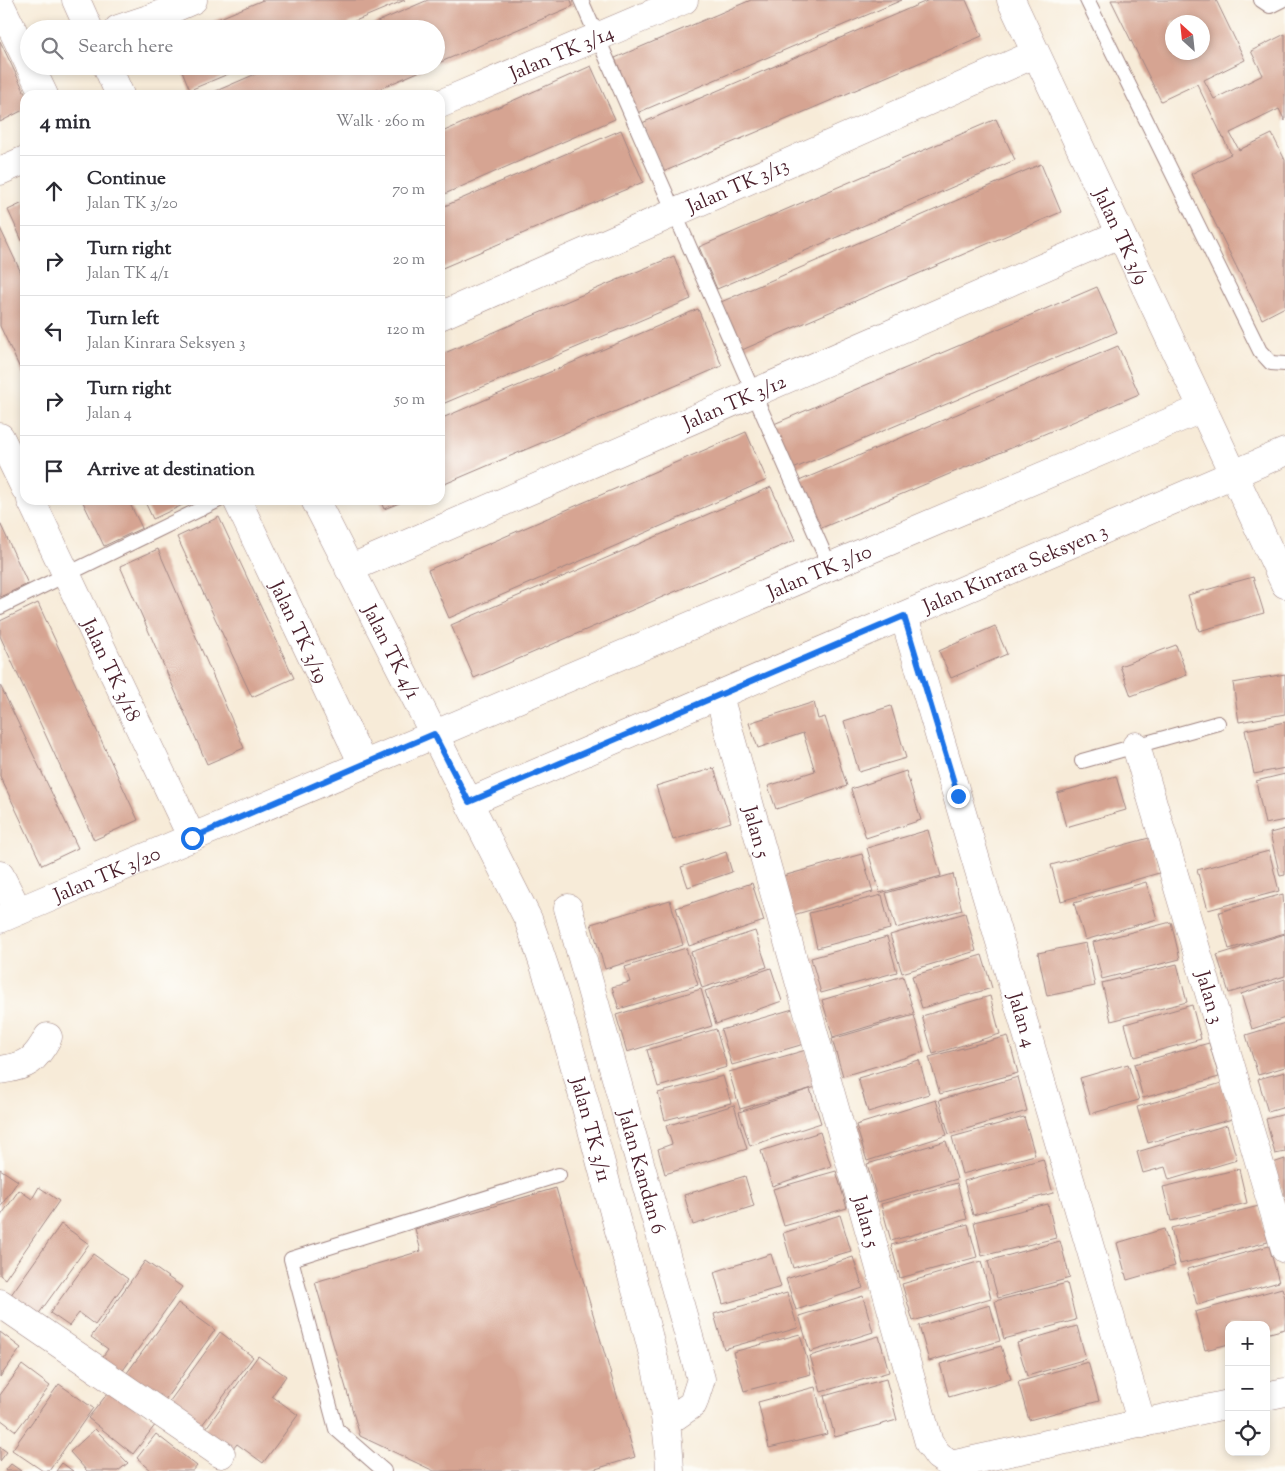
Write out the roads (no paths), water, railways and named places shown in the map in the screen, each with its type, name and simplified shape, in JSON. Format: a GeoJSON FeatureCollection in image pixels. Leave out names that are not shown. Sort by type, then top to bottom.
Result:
{"type":"FeatureCollection","features":[{"type":"Feature","properties":{"kind":"street"},"geometry":{"type":"LineString","coordinates":[[76,0],[85,20]]}},
{"type":"Feature","properties":{"kind":"street"},"geometry":{"type":"LineString","coordinates":[[132,20],[149,9],[193,0]]}},
{"type":"Feature","properties":{"kind":"street","name":"Jalan TK 3/14"},"geometry":{"type":"LineString","coordinates":[[445,102],[684,0]]}},
{"type":"Feature","properties":{"kind":"street","name":"Jalan TK 3/9"},"geometry":{"type":"LineString","coordinates":[[1011,0],[1285,584]]}},
{"type":"Feature","properties":{"kind":"street"},"geometry":{"type":"LineString","coordinates":[[0,4],[20,46]]}},
{"type":"Feature","properties":{"kind":"street","name":"Jalan TK 3/13"},"geometry":{"type":"LineString","coordinates":[[445,314],[1035,54]]}},
{"type":"Feature","properties":{"kind":"street"},"geometry":{"type":"LineString","coordinates":[[34,75],[42,90]]}},
{"type":"Feature","properties":{"kind":"street"},"geometry":{"type":"LineString","coordinates":[[111,75],[118,90]]}},
{"type":"Feature","properties":{"kind":"street"},"geometry":{"type":"LineString","coordinates":[[0,172],[20,162]]}},
{"type":"Feature","properties":{"kind":"street","name":"Jalan TK 3/12"},"geometry":{"type":"LineString","coordinates":[[349,569],[1120,234]]}},
{"type":"Feature","properties":{"kind":"street","name":"Jalan TK 3/10"},"geometry":{"type":"LineString","coordinates":[[434,734],[1203,408]]}},
{"type":"Feature","properties":{"kind":"street"},"geometry":{"type":"LineString","coordinates":[[0,437],[20,478]]}},
{"type":"Feature","properties":{"kind":"street","name":"Jalan Kinrara Seksyen 3"},"geometry":{"type":"LineString","coordinates":[[469,802],[1285,452]]}},
{"type":"Feature","properties":{"kind":"street","name":"Jalan TK 3/18"},"geometry":{"type":"LineString","coordinates":[[33,505],[192,838]]}},
{"type":"Feature","properties":{"kind":"street","name":"Jalan TK 3/19"},"geometry":{"type":"LineString","coordinates":[[239,505],[363,764]]}},
{"type":"Feature","properties":{"kind":"street","name":"Jalan TK 4/1"},"geometry":{"type":"LineString","coordinates":[[317,505],[469,802]]}},
{"type":"Feature","properties":{"kind":"street","name":"Jalan 4"},"geometry":{"type":"LineString","coordinates":[[904,616],[1142,1424]]}},
{"type":"Feature","properties":{"kind":"street","name":"Jalan 5"},"geometry":{"type":"LineString","coordinates":[[719,696],[929,1443],[938,1456],[951,1465],[1225,1405]]}},
{"type":"Feature","properties":{"kind":"street","name":"Jalan TK 3/20"},"geometry":{"type":"LineString","coordinates":[[9,915],[434,734]]}},
{"type":"Feature","properties":{"kind":"street","name":"Jalan 3"},"geometry":{"type":"LineString","coordinates":[[1136,746],[1285,1249]]}},
{"type":"Feature","properties":{"kind":"street","name":"Jalan TK 3/11"},"geometry":{"type":"LineString","coordinates":[[469,802],[528,919],[554,990],[654,1357],[667,1422],[670,1471]]}},
{"type":"Feature","properties":{"kind":"street"},"geometry":{"type":"LineString","coordinates":[[0,875],[9,915]]}},
{"type":"Feature","properties":{"kind":"street","name":"Jalan Kandan 6"},"geometry":{"type":"LineString","coordinates":[[568,908],[701,1379],[693,1404],[667,1422]]}},
{"type":"Feature","properties":{"kind":"street"},"geometry":{"type":"LineString","coordinates":[[0,1070],[19,1068],[38,1056],[48,1037]]}},
{"type":"Feature","properties":{"kind":"street"},"geometry":{"type":"LineString","coordinates":[[0,1303],[221,1454]]}},
{"type":"Feature","properties":{"kind":"street"},"geometry":{"type":"LineString","coordinates":[[1270,1395],[1285,1392]]}},
{"type":"Feature","properties":{"kind":"lane"},"geometry":{"type":"LineString","coordinates":[[581,0],[830,566]]}},
{"type":"Feature","properties":{"kind":"lane"},"geometry":{"type":"LineString","coordinates":[[1087,0],[1260,351],[1270,363],[1285,364]]}},
{"type":"Feature","properties":{"kind":"lane"},"geometry":{"type":"LineString","coordinates":[[1261,0],[1270,6],[1282,0]]}},
{"type":"Feature","properties":{"kind":"lane"},"geometry":{"type":"LineString","coordinates":[[0,607],[209,505]]}},
{"type":"Feature","properties":{"kind":"lane"},"geometry":{"type":"LineString","coordinates":[[1082,761],[1218,723]]}},
{"type":"Feature","properties":{"kind":"lane"},"geometry":{"type":"LineString","coordinates":[[384,1471],[336,1428],[291,1259],[559,1175]]}}]}
